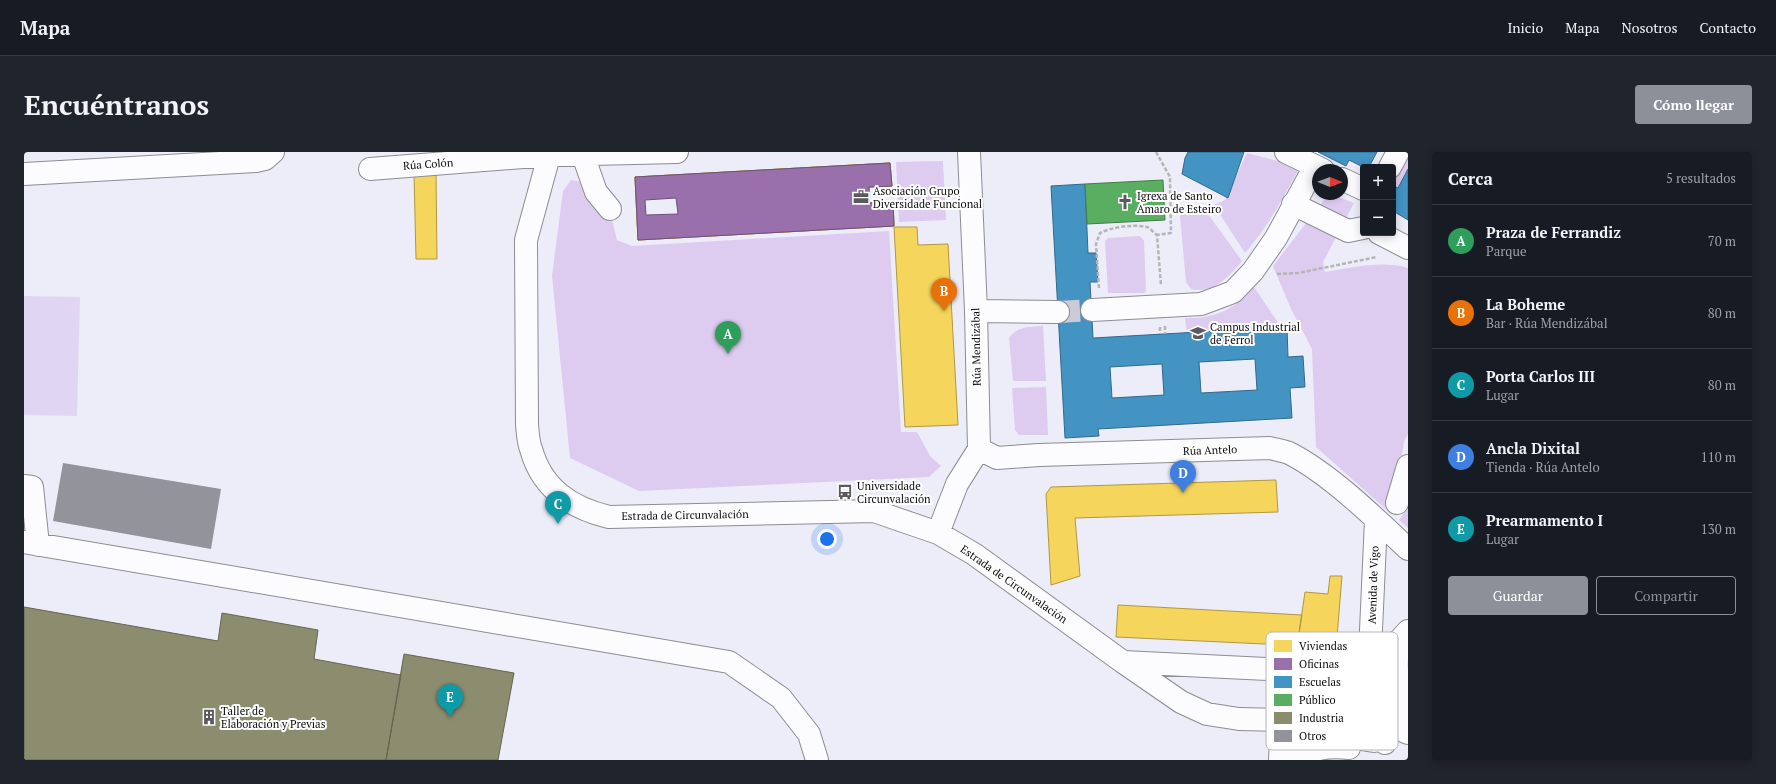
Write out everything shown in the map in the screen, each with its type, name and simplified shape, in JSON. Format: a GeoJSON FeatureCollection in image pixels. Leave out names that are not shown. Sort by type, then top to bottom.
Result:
{"type":"FeatureCollection","features":[{"type":"Feature","properties":{"kind":"street"},"geometry":{"type":"LineString","coordinates":[[24,174],[256,161],[265,160],[273,152]]}},
{"type":"Feature","properties":{"kind":"street","name":"Rúa Colón"},"geometry":{"type":"LineString","coordinates":[[370,169],[550,154],[583,155],[677,152]]}},
{"type":"Feature","properties":{"kind":"street","name":"Rúa Mendizábal"},"geometry":{"type":"LineString","coordinates":[[969,152],[976,311],[979,448]]}},
{"type":"Feature","properties":{"kind":"street"},"geometry":{"type":"LineString","coordinates":[[1286,152],[1312,165]]}},
{"type":"Feature","properties":{"kind":"street"},"geometry":{"type":"LineString","coordinates":[[1392,164],[1398,152]]}},
{"type":"Feature","properties":{"kind":"street","name":"Estrada de Circunvalación"},"geometry":{"type":"LineString","coordinates":[[550,154],[526,240],[527,425],[531,450],[540,470],[555,491],[570,504],[609,517],[874,511],[938,533],[974,554],[1181,702],[1208,714],[1239,719],[1266,720]]}},
{"type":"Feature","properties":{"kind":"street"},"geometry":{"type":"LineString","coordinates":[[583,155],[596,192],[610,209]]}},
{"type":"Feature","properties":{"kind":"street"},"geometry":{"type":"LineString","coordinates":[[1096,310],[1202,304],[1233,292],[1249,275],[1276,238],[1293,204],[1312,178]]}},
{"type":"Feature","properties":{"kind":"street"},"geometry":{"type":"LineString","coordinates":[[1348,182],[1360,187]]}},
{"type":"Feature","properties":{"kind":"street"},"geometry":{"type":"LineString","coordinates":[[1293,204],[1348,231],[1360,229]]}},
{"type":"Feature","properties":{"kind":"street"},"geometry":{"type":"LineString","coordinates":[[1385,236],[1408,248]]}},
{"type":"Feature","properties":{"kind":"street"},"geometry":{"type":"LineString","coordinates":[[976,311],[1058,312]]}},
{"type":"Feature","properties":{"kind":"street"},"geometry":{"type":"LineString","coordinates":[[938,533],[957,484],[979,448]]}},
{"type":"Feature","properties":{"kind":"street","name":"Rúa Antelo"},"geometry":{"type":"LineString","coordinates":[[979,448],[997,458],[1047,454],[1270,448],[1290,454],[1317,471],[1408,549]]}},
{"type":"Feature","properties":{"kind":"street"},"geometry":{"type":"LineString","coordinates":[[1397,503],[1408,466]]}},
{"type":"Feature","properties":{"kind":"street"},"geometry":{"type":"LineString","coordinates":[[24,486],[32,488],[31,544],[729,662],[781,698],[809,734],[817,760]]}},
{"type":"Feature","properties":{"kind":"street","name":"Avenida de Vigo"},"geometry":{"type":"LineString","coordinates":[[1371,632],[1376,520]]}},
{"type":"Feature","properties":{"kind":"street"},"geometry":{"type":"LineString","coordinates":[[1398,674],[1403,636]]}},
{"type":"Feature","properties":{"kind":"street"},"geometry":{"type":"LineString","coordinates":[[1123,662],[1266,669]]}},
{"type":"Feature","properties":{"kind":"street"},"geometry":{"type":"LineString","coordinates":[[1398,685],[1401,698],[1408,711]]}},
{"type":"Feature","properties":{"kind":"street"},"geometry":{"type":"LineString","coordinates":[[1398,729],[1408,733]]}},
{"type":"Feature","properties":{"kind":"street"},"geometry":{"type":"LineString","coordinates":[[1398,744],[1408,745]]}},
{"type":"Feature","properties":{"kind":"street"},"geometry":{"type":"LineString","coordinates":[[1398,746],[1408,745]]}},
{"type":"Feature","properties":{"kind":"street"},"geometry":{"type":"LineString","coordinates":[[1280,760],[1281,750]]}},
{"type":"Feature","properties":{"kind":"street"},"geometry":{"type":"LineString","coordinates":[[1294,760],[1308,751],[1314,750]]}},
{"type":"Feature","properties":{"kind":"path"},"geometry":{"type":"LineString","coordinates":[[1096,310],[1096,244],[1100,233],[1107,229],[1132,227],[1148,228],[1157,235],[1171,233],[1170,177],[1156,152]]}},
{"type":"Feature","properties":{"kind":"path"},"geometry":{"type":"LineString","coordinates":[[1157,235],[1163,306]]}},
{"type":"Feature","properties":{"kind":"path"},"geometry":{"type":"LineString","coordinates":[[1249,275],[1298,273],[1379,257]]}},
{"type":"Feature","properties":{"kind":"shaded area"},"geometry":{"type":"Polygon","coordinates":[[[1408,152],[1408,169],[1398,188],[1396,187],[1396,168],[1408,152]]]}},
{"type":"Feature","properties":{"kind":"shaded area"},"geometry":{"type":"Polygon","coordinates":[[[1247,153],[1300,167],[1268,223],[1245,253],[1214,205],[1225,200],[1247,153]]]}},
{"type":"Feature","properties":{"kind":"shaded area"},"geometry":{"type":"Polygon","coordinates":[[[943,161],[946,220],[899,222],[896,162],[943,161]]]}},
{"type":"Feature","properties":{"kind":"shaded area"},"geometry":{"type":"Polygon","coordinates":[[[571,180],[582,182],[597,211],[612,219],[617,240],[632,246],[889,231],[901,432],[917,432],[930,456],[941,466],[929,477],[639,491],[570,458],[552,276],[563,191],[571,180]]]}},
{"type":"Feature","properties":{"kind":"shaded area"},"geometry":{"type":"Polygon","coordinates":[[[1324,200],[1346,200],[1354,203],[1323,262],[1325,272],[1377,265],[1408,268],[1408,434],[1404,442],[1396,491],[1388,511],[1316,447],[1312,349],[1291,309],[1273,266],[1324,200]]]}},
{"type":"Feature","properties":{"kind":"shaded area"},"geometry":{"type":"Polygon","coordinates":[[[1193,208],[1205,210],[1242,261],[1226,278],[1214,286],[1199,290],[1191,289],[1186,282],[1180,216],[1183,209],[1193,208]]]}},
{"type":"Feature","properties":{"kind":"shaded area"},"geometry":{"type":"Polygon","coordinates":[[[1140,236],[1144,241],[1146,291],[1144,293],[1108,293],[1105,241],[1108,238],[1140,236]]]}},
{"type":"Feature","properties":{"kind":"shaded area"},"geometry":{"type":"Polygon","coordinates":[[[1254,287],[1281,327],[1187,333],[1185,318],[1205,317],[1224,311],[1240,301],[1254,287]]]}},
{"type":"Feature","properties":{"kind":"shaded area"},"geometry":{"type":"Polygon","coordinates":[[[24,296],[80,297],[77,416],[24,415],[24,296]]]}},
{"type":"Feature","properties":{"kind":"shaded area"},"geometry":{"type":"Polygon","coordinates":[[[1043,326],[1046,381],[1013,381],[1009,338],[1020,329],[1043,326]]]}},
{"type":"Feature","properties":{"kind":"shaded area"},"geometry":{"type":"Polygon","coordinates":[[[1046,387],[1048,435],[1019,435],[1015,430],[1012,388],[1046,387]]]}},
{"type":"Feature","properties":{"kind":"shaded area"},"geometry":{"type":"Polygon","coordinates":[[[1408,507],[1408,528],[1399,520],[1408,507]]]}},
{"type":"Feature","properties":{"kind":"building: Viviendas"},"geometry":{"type":"Polygon","coordinates":[[[890,163],[892,186],[869,187],[869,203],[893,201],[894,226],[638,240],[635,177],[890,163]],[[853,188],[813,191],[814,206],[854,203],[853,188]]]}},
{"type":"Feature","properties":{"kind":"building: Viviendas"},"geometry":{"type":"Polygon","coordinates":[[[890,163],[892,186],[869,187],[869,203],[893,201],[894,226],[638,240],[635,177],[890,163]],[[853,188],[813,191],[814,206],[854,203],[853,188]],[[796,191],[756,193],[756,209],[797,207],[796,191]],[[736,195],[694,197],[695,213],[737,210],[736,195]]]}},
{"type":"Feature","properties":{"kind":"building: Viviendas"},"geometry":{"type":"Polygon","coordinates":[[[414,173],[436,173],[437,259],[416,259],[414,173]]]}},
{"type":"Feature","properties":{"kind":"building: Viviendas"},"geometry":{"type":"Polygon","coordinates":[[[894,227],[917,227],[918,245],[948,244],[958,425],[905,427],[894,227]]]}},
{"type":"Feature","properties":{"kind":"building: Viviendas"},"geometry":{"type":"Polygon","coordinates":[[[1276,480],[1278,512],[1075,518],[1080,576],[1051,585],[1046,494],[1051,487],[1276,480]]]}},
{"type":"Feature","properties":{"kind":"building: Viviendas"},"geometry":{"type":"Polygon","coordinates":[[[1330,576],[1342,576],[1337,632],[1299,632],[1305,592],[1328,594],[1330,576]]]}},
{"type":"Feature","properties":{"kind":"building: Viviendas"},"geometry":{"type":"Polygon","coordinates":[[[1118,605],[1302,615],[1299,632],[1266,632],[1266,644],[1116,637],[1118,605]]]}},
{"type":"Feature","properties":{"kind":"building: Oficinas"},"geometry":{"type":"Polygon","coordinates":[[[890,163],[892,186],[869,187],[869,203],[893,201],[894,226],[638,240],[635,177],[890,163]],[[676,198],[645,200],[646,215],[678,214],[676,198]]]}},
{"type":"Feature","properties":{"kind":"building: Escuelas"},"geometry":{"type":"Polygon","coordinates":[[[1188,152],[1244,152],[1228,198],[1182,174],[1185,158],[1188,152]]]}},
{"type":"Feature","properties":{"kind":"building: Escuelas"},"geometry":{"type":"Polygon","coordinates":[[[1318,152],[1377,152],[1371,164],[1360,164],[1360,166],[1349,160],[1347,164],[1342,164],[1318,152]]]}},
{"type":"Feature","properties":{"kind":"building: Escuelas"},"geometry":{"type":"Polygon","coordinates":[[[1408,169],[1408,220],[1396,213],[1396,187],[1398,188],[1408,169]]]}},
{"type":"Feature","properties":{"kind":"building: Escuelas"},"geometry":{"type":"Polygon","coordinates":[[[1085,184],[1088,253],[1096,253],[1098,282],[1090,282],[1093,338],[1287,327],[1288,357],[1303,356],[1305,387],[1290,388],[1292,418],[1098,429],[1099,436],[1065,438],[1051,186],[1085,184]],[[1255,359],[1199,362],[1201,393],[1257,390],[1255,359]],[[1162,364],[1110,367],[1112,398],[1164,395],[1162,364]]]}},
{"type":"Feature","properties":{"kind":"building: Público","name":"Igrexa de Santo Amaro de Esteiro"},"geometry":{"type":"Polygon","coordinates":[[[1163,180],[1165,220],[1087,224],[1085,184],[1163,180]]]}},
{"type":"Feature","properties":{"kind":"building: Industria","name":"Taller de Elaboración y Previas"},"geometry":{"type":"Polygon","coordinates":[[[24,607],[218,641],[222,613],[318,630],[314,659],[401,675],[386,760],[24,760],[24,607]]]}},
{"type":"Feature","properties":{"kind":"building: Industria"},"geometry":{"type":"Polygon","coordinates":[[[404,654],[514,673],[498,760],[386,760],[404,654]]]}},
{"type":"Feature","properties":{"kind":"building: Otros"},"geometry":{"type":"Polygon","coordinates":[[[63,463],[221,489],[211,549],[53,521],[63,463]]]}},
{"type":"Feature","properties":{"kind":"tunnel"},"geometry":{"type":"LineString","coordinates":[[1058,312],[1092,310]]}},
{"type":"Feature","properties":{"kind":"place","name":"Asociación Grupo Diversidade Funcional"},"geometry":{"type":"Point","coordinates":[861,197]}},
{"type":"Feature","properties":{"kind":"place","name":"Igrexa de Santo Amaro de Esteiro"},"geometry":{"type":"Point","coordinates":[1125,202]}},
{"type":"Feature","properties":{"kind":"place","name":"La Boheme"},"geometry":{"type":"Point","coordinates":[944,311]}},
{"type":"Feature","properties":{"kind":"place","name":"Campus Industrial de Ferrol"},"geometry":{"type":"Point","coordinates":[1198,333]}},
{"type":"Feature","properties":{"kind":"place","name":"Praza de Ferrandiz"},"geometry":{"type":"Point","coordinates":[728,354]}},
{"type":"Feature","properties":{"kind":"place","name":"Universidade Circunvalación"},"geometry":{"type":"Point","coordinates":[845,492]}},
{"type":"Feature","properties":{"kind":"place","name":"Ancla Dixital"},"geometry":{"type":"Point","coordinates":[1183,493]}},
{"type":"Feature","properties":{"kind":"place","name":"Porta Carlos III"},"geometry":{"type":"Point","coordinates":[558,524]}},
{"type":"Feature","properties":{"kind":"place","name":"Taller de Elaboración y Previas"},"geometry":{"type":"Point","coordinates":[209,717]}},
{"type":"Feature","properties":{"kind":"place","name":"Prearmamento I"},"geometry":{"type":"Point","coordinates":[450,717]}}]}
